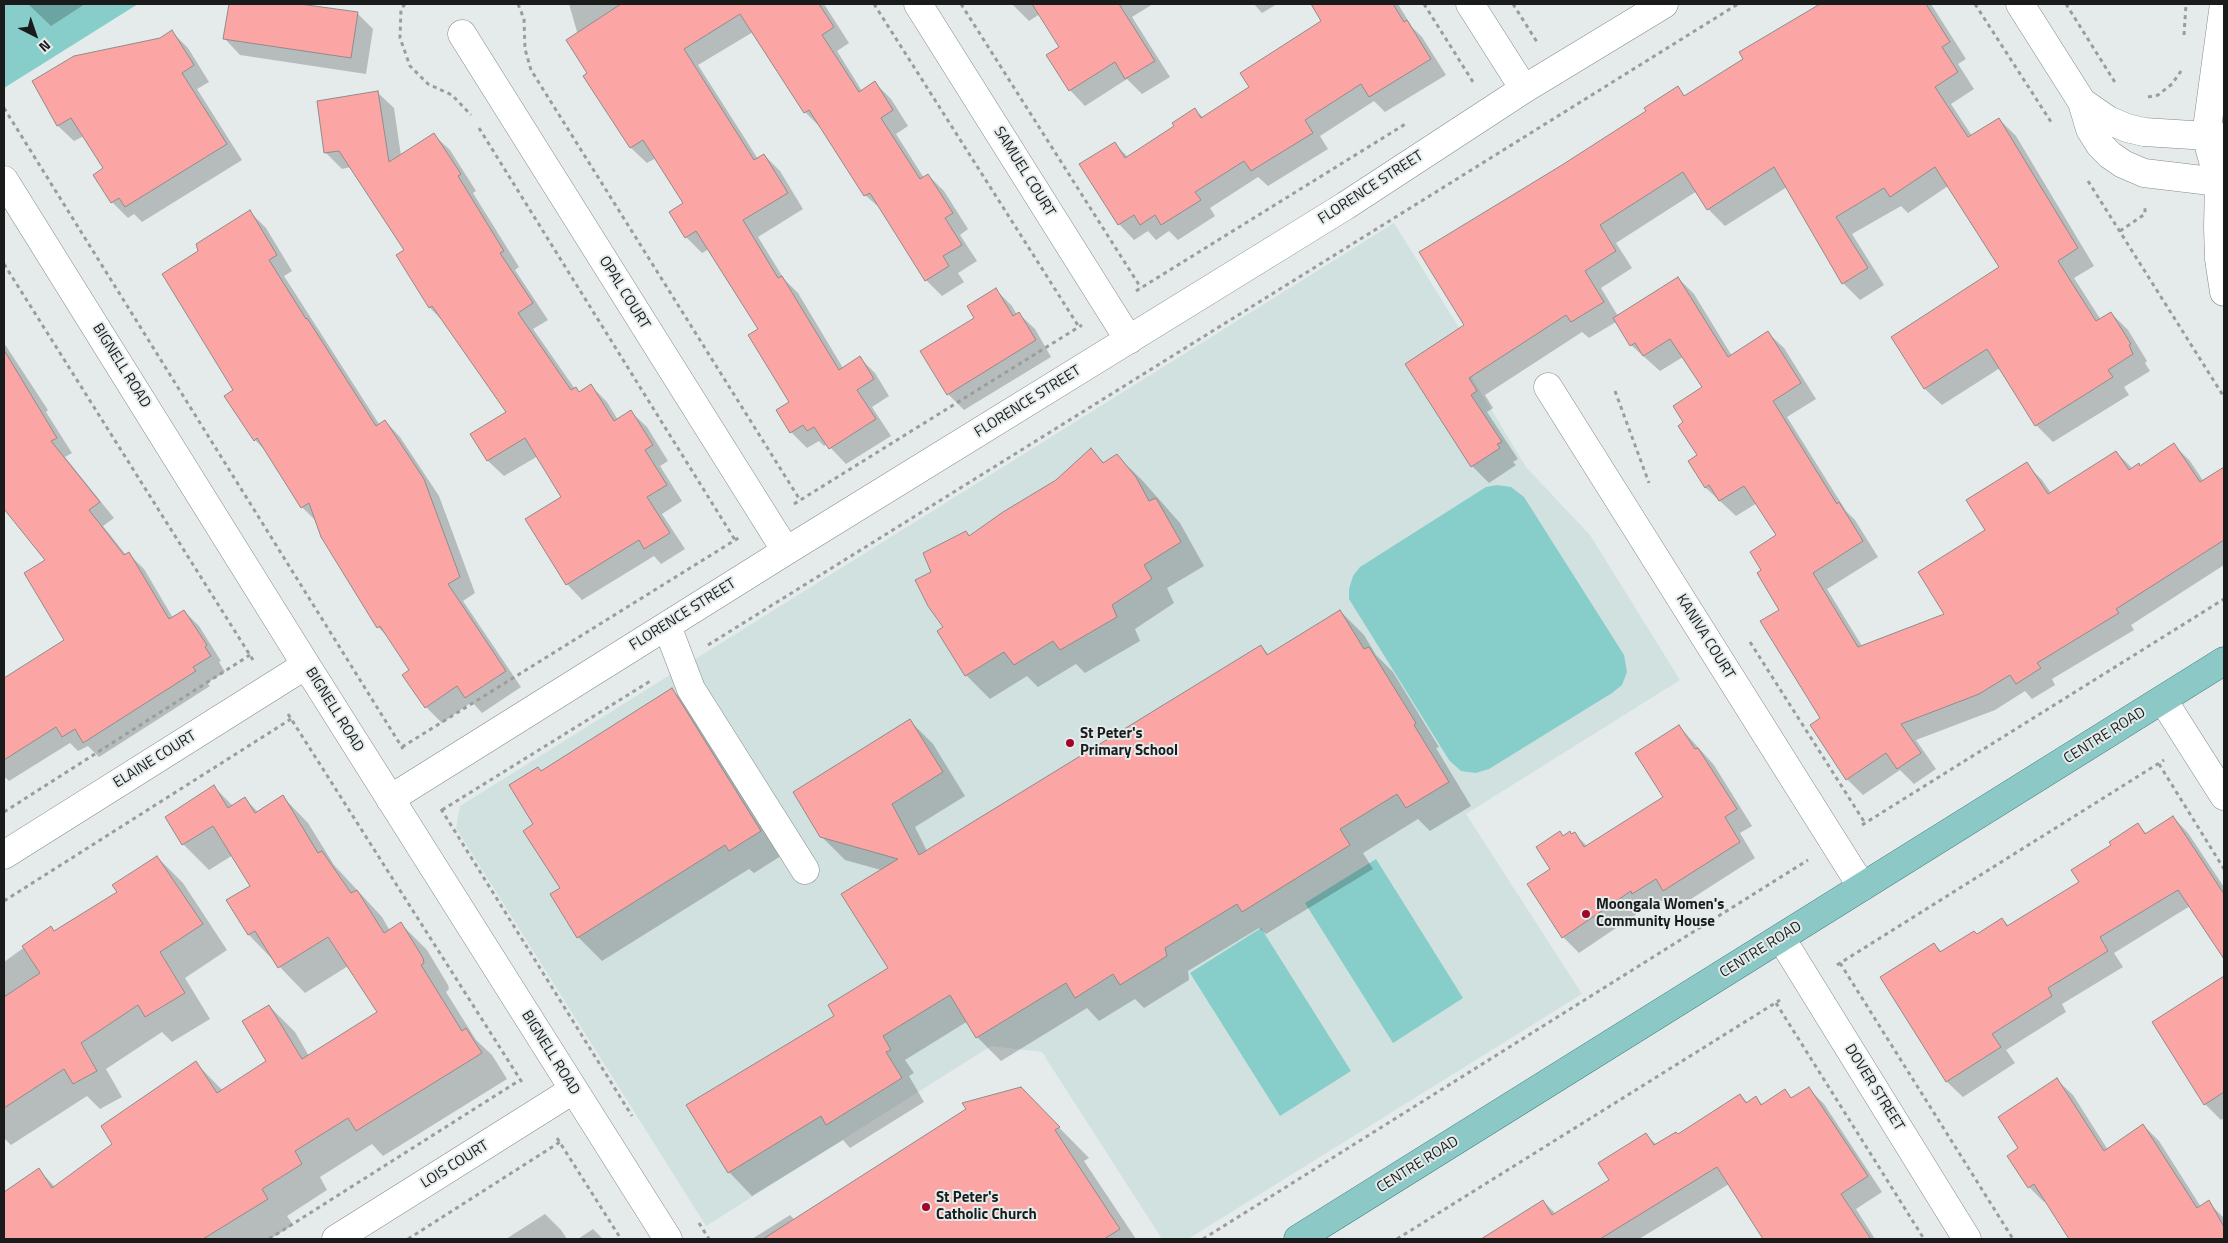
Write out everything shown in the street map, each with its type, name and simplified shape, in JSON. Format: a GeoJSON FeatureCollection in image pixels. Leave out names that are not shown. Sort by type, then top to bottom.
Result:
{"type":"FeatureCollection","features":[{"type":"Feature","properties":{"kind":"main road","name":"CENTRE ROAD"},"geometry":{"type":"LineString","coordinates":[[1298,1239],[2224,661]]}},
{"type":"Feature","properties":{"kind":"street","name":"SAMUEL COURT"},"geometry":{"type":"LineString","coordinates":[[918,4],[1129,340]]}},
{"type":"Feature","properties":{"kind":"street"},"geometry":{"type":"LineString","coordinates":[[1470,4],[1524,89]]}},
{"type":"Feature","properties":{"kind":"street","name":"FLORENCE STREET"},"geometry":{"type":"LineString","coordinates":[[390,799],[786,551],[1345,206],[1524,89],[1664,4]]}},
{"type":"Feature","properties":{"kind":"street"},"geometry":{"type":"LineString","coordinates":[[2020,4],[2082,102],[2090,129],[2100,145],[2122,164],[2144,174],[2222,175]]}},
{"type":"Feature","properties":{"kind":"street"},"geometry":{"type":"LineString","coordinates":[[2224,4],[2215,137],[2222,175],[2219,259],[2224,292]]}},
{"type":"Feature","properties":{"kind":"street","name":"OPAL COURT"},"geometry":{"type":"LineString","coordinates":[[462,34],[786,551]]}},
{"type":"Feature","properties":{"kind":"street"},"geometry":{"type":"LineString","coordinates":[[2082,102],[2108,120],[2127,128],[2144,132],[2215,137]]}},
{"type":"Feature","properties":{"kind":"street","name":"BIGNELL ROAD"},"geometry":{"type":"LineString","coordinates":[[4,180],[306,666],[668,1239]]}},
{"type":"Feature","properties":{"kind":"street","name":"KANIVA COURT"},"geometry":{"type":"LineString","coordinates":[[1548,386],[1862,887]]}},
{"type":"Feature","properties":{"kind":"street"},"geometry":{"type":"LineString","coordinates":[[667,626],[691,690],[804,870]]}},
{"type":"Feature","properties":{"kind":"street","name":"ELAINE COURT"},"geometry":{"type":"LineString","coordinates":[[4,855],[306,666]]}},
{"type":"Feature","properties":{"kind":"street"},"geometry":{"type":"LineString","coordinates":[[2163,700],[2224,796]]}},
{"type":"Feature","properties":{"kind":"street","name":"DOVER STREET"},"geometry":{"type":"LineString","coordinates":[[1781,938],[1967,1239]]}},
{"type":"Feature","properties":{"kind":"street","name":"LOIS COURT"},"geometry":{"type":"LineString","coordinates":[[336,1239],[573,1090]]}},
{"type":"Feature","properties":{"kind":"path"},"geometry":{"type":"LineString","coordinates":[[405,4],[401,9],[400,38],[410,66],[428,84],[452,96],[469,112],[735,540]]}},
{"type":"Feature","properties":{"kind":"path"},"geometry":{"type":"LineString","coordinates":[[518,4],[524,19],[525,50],[531,70],[800,500]]}},
{"type":"Feature","properties":{"kind":"path"},"geometry":{"type":"LineString","coordinates":[[874,4],[1079,327]]}},
{"type":"Feature","properties":{"kind":"path"},"geometry":{"type":"LineString","coordinates":[[961,4],[1141,288]]}},
{"type":"Feature","properties":{"kind":"path"},"geometry":{"type":"LineString","coordinates":[[1424,4],[1473,82]]}},
{"type":"Feature","properties":{"kind":"path"},"geometry":{"type":"LineString","coordinates":[[1513,4],[1537,42]]}},
{"type":"Feature","properties":{"kind":"path"},"geometry":{"type":"LineString","coordinates":[[442,810],[1738,4]]}},
{"type":"Feature","properties":{"kind":"path"},"geometry":{"type":"LineString","coordinates":[[1975,4],[2056,130]]}},
{"type":"Feature","properties":{"kind":"path"},"geometry":{"type":"LineString","coordinates":[[2066,4],[2118,87]]}},
{"type":"Feature","properties":{"kind":"path"},"geometry":{"type":"LineString","coordinates":[[1465,87],[1544,37]]}},
{"type":"Feature","properties":{"kind":"path"},"geometry":{"type":"LineString","coordinates":[[4,108],[634,1119]]}},
{"type":"Feature","properties":{"kind":"path"},"geometry":{"type":"LineString","coordinates":[[402,747],[1414,118]]}},
{"type":"Feature","properties":{"kind":"path"},"geometry":{"type":"LineString","coordinates":[[2088,180],[2224,397]]}},
{"type":"Feature","properties":{"kind":"path"},"geometry":{"type":"LineString","coordinates":[[4,264],[620,1239]]}},
{"type":"Feature","properties":{"kind":"path"},"geometry":{"type":"LineString","coordinates":[[1615,391],[1650,484]]}},
{"type":"Feature","properties":{"kind":"path"},"geometry":{"type":"LineString","coordinates":[[1203,1239],[2224,599]]}},
{"type":"Feature","properties":{"kind":"path"},"geometry":{"type":"LineString","coordinates":[[1750,641],[1865,823]]}},
{"type":"Feature","properties":{"kind":"path"},"geometry":{"type":"LineString","coordinates":[[4,812],[250,655]]}},
{"type":"Feature","properties":{"kind":"path"},"geometry":{"type":"LineString","coordinates":[[4,900],[291,719]]}},
{"type":"Feature","properties":{"kind":"path"},"geometry":{"type":"LineString","coordinates":[[2159,764],[2224,869]]}},
{"type":"Feature","properties":{"kind":"path"},"geometry":{"type":"LineString","coordinates":[[1840,963],[2013,1239]]}},
{"type":"Feature","properties":{"kind":"path"},"geometry":{"type":"LineString","coordinates":[[1776,1003],[1924,1239]]}},
{"type":"Feature","properties":{"kind":"path"},"geometry":{"type":"LineString","coordinates":[[269,1239],[520,1080]]}},
{"type":"Feature","properties":{"kind":"path"},"geometry":{"type":"LineString","coordinates":[[408,1239],[560,1142]]}},
{"type":"Feature","properties":{"kind":"path"},"geometry":{"type":"LineString","coordinates":[[696,1218],[709,1239]]}},
{"type":"Feature","properties":{"kind":"shaded area"},"geometry":{"type":"Polygon","coordinates":[[[4,4],[138,4],[4,88],[4,4]]]}},
{"type":"Feature","properties":{"kind":"shaded area","name":"St Peter's Primary School"},"geometry":{"type":"Polygon","coordinates":[[[1394,223],[1481,363],[1468,371],[1526,467],[1590,535],[1680,680],[1466,814],[1582,994],[1188,1239],[1162,1239],[1042,1052],[991,1046],[706,1226],[456,828],[460,806],[1394,223]]]}},
{"type":"Feature","properties":{"kind":"shaded area"},"geometry":{"type":"Polygon","coordinates":[[[1497,485],[1511,487],[1524,497],[1624,655],[1627,672],[1622,685],[1612,693],[1489,769],[1476,773],[1461,771],[1449,760],[1349,599],[1349,589],[1353,576],[1360,567],[1486,487],[1497,485]]]}},
{"type":"Feature","properties":{"kind":"shaded area"},"geometry":{"type":"Polygon","coordinates":[[[1376,859],[1463,998],[1393,1043],[1305,903],[1376,859]]]}},
{"type":"Feature","properties":{"kind":"shaded area"},"geometry":{"type":"Polygon","coordinates":[[[1261,928],[1351,1071],[1280,1116],[1190,973],[1261,928]]]}},
{"type":"Feature","properties":{"kind":"building"},"geometry":{"type":"Polygon","coordinates":[[[229,4],[300,4],[358,12],[351,58],[223,39],[229,4]]]}},
{"type":"Feature","properties":{"kind":"building"},"geometry":{"type":"Polygon","coordinates":[[[621,4],[819,4],[834,27],[822,35],[859,92],[875,81],[893,110],[881,118],[920,179],[928,174],[953,213],[945,218],[962,245],[943,256],[949,266],[925,281],[870,193],[864,196],[809,110],[804,113],[740,14],[684,49],[754,160],[764,154],[788,193],[743,220],[778,278],[782,276],[839,370],[860,356],[874,379],[857,390],[876,419],[829,449],[814,427],[807,431],[803,425],[790,433],[776,410],[789,402],[748,335],[758,329],[696,231],[685,238],[669,212],[683,203],[643,140],[630,148],[583,76],[587,73],[566,40],[621,4]]]}},
{"type":"Feature","properties":{"kind":"building"},"geometry":{"type":"Polygon","coordinates":[[[1032,4],[1119,4],[1155,61],[1125,79],[1115,62],[1069,91],[1046,55],[1059,47],[1032,4]]]}},
{"type":"Feature","properties":{"kind":"building"},"geometry":{"type":"Polygon","coordinates":[[[1311,4],[1393,4],[1404,22],[1407,20],[1431,59],[1369,97],[1361,84],[1305,120],[1313,133],[1251,171],[1244,161],[1195,192],[1201,200],[1161,225],[1155,215],[1140,225],[1134,215],[1118,225],[1079,164],[1115,142],[1125,158],[1174,126],[1172,123],[1195,108],[1201,118],[1249,87],[1240,73],[1321,21],[1311,4]]]}},
{"type":"Feature","properties":{"kind":"building"},"geometry":{"type":"Polygon","coordinates":[[[1820,4],[1926,4],[1950,42],[1942,47],[1958,72],[1935,87],[1968,137],[1999,118],[2078,248],[2058,261],[2096,321],[2111,312],[2131,344],[2129,345],[2133,354],[2108,370],[2113,377],[2035,426],[1987,349],[1924,389],[1891,337],[1999,267],[1935,167],[1890,197],[1884,188],[1836,217],[1868,268],[1842,284],[1774,167],[1707,210],[1683,172],[1600,225],[1616,251],[1585,271],[1604,302],[1571,322],[1566,315],[1469,378],[1477,391],[1471,395],[1502,442],[1497,444],[1500,448],[1471,467],[1405,364],[1464,325],[1419,252],[1562,165],[1646,111],[1644,108],[1678,86],[1684,96],[1743,59],[1739,52],[1820,4]]]}},
{"type":"Feature","properties":{"kind":"building"},"geometry":{"type":"Polygon","coordinates":[[[172,30],[194,65],[182,73],[227,144],[125,207],[119,198],[111,203],[93,175],[103,168],[71,118],[57,126],[32,81],[74,56],[160,38],[172,30]]]}},
{"type":"Feature","properties":{"kind":"building"},"geometry":{"type":"Polygon","coordinates":[[[378,91],[389,162],[434,133],[461,174],[458,176],[504,251],[500,253],[533,303],[518,313],[571,390],[576,387],[579,392],[591,384],[614,421],[631,410],[653,445],[645,450],[667,485],[647,497],[670,533],[644,549],[639,540],[566,585],[525,519],[561,497],[525,438],[487,461],[470,434],[506,412],[432,306],[429,308],[396,255],[404,250],[339,151],[324,153],[317,101],[378,91]]]}},
{"type":"Feature","properties":{"kind":"building"},"geometry":{"type":"Polygon","coordinates":[[[250,210],[277,255],[269,260],[306,319],[376,426],[385,420],[424,479],[460,577],[448,584],[506,671],[465,698],[457,686],[425,708],[402,675],[409,670],[380,626],[377,628],[321,537],[309,503],[301,508],[257,438],[254,441],[224,396],[233,390],[162,274],[198,251],[196,244],[250,210]]]}},
{"type":"Feature","properties":{"kind":"building"},"geometry":{"type":"Polygon","coordinates":[[[1678,277],[1728,357],[1768,331],[1801,383],[1773,401],[1837,504],[1839,502],[1863,541],[1813,573],[1858,647],[1944,614],[1918,572],[1985,530],[1966,500],[2027,462],[2048,494],[2116,451],[2129,470],[2139,463],[2140,466],[2174,443],[2200,482],[2224,467],[2224,540],[2116,609],[2119,613],[2037,663],[2041,668],[2016,684],[2010,675],[1979,694],[1901,724],[1921,753],[1897,769],[1886,753],[1846,780],[1810,725],[1820,718],[1760,621],[1779,610],[1757,573],[1761,570],[1750,552],[1776,535],[1744,486],[1719,501],[1709,485],[1705,488],[1688,461],[1697,455],[1678,426],[1683,422],[1673,406],[1702,387],[1670,339],[1643,356],[1635,343],[1630,346],[1613,318],[1678,277]]]}},
{"type":"Feature","properties":{"kind":"building"},"geometry":{"type":"Polygon","coordinates":[[[996,288],[1013,316],[1019,312],[1036,340],[947,395],[920,351],[974,318],[967,306],[996,288]]]}},
{"type":"Feature","properties":{"kind":"building"},"geometry":{"type":"Polygon","coordinates":[[[4,350],[57,438],[51,441],[100,502],[89,510],[124,555],[129,552],[169,619],[184,610],[207,645],[205,647],[211,656],[193,667],[196,671],[83,743],[75,729],[62,737],[56,727],[4,760],[4,678],[64,640],[24,573],[45,560],[4,509],[4,350]]]}},
{"type":"Feature","properties":{"kind":"building"},"geometry":{"type":"Polygon","coordinates":[[[1091,448],[1103,463],[1117,454],[1136,477],[1149,501],[1156,498],[1181,542],[1144,565],[1152,579],[1112,605],[1117,617],[1060,650],[1053,641],[1014,665],[1004,652],[965,676],[937,631],[943,627],[928,606],[915,580],[931,572],[923,553],[966,531],[969,536],[1003,512],[1056,480],[1091,448]]]}},
{"type":"Feature","properties":{"kind":"building"},"geometry":{"type":"Polygon","coordinates":[[[1340,610],[1364,649],[1369,647],[1416,723],[1414,725],[1449,782],[1406,808],[1397,794],[1340,829],[1350,845],[1242,912],[1237,904],[1165,948],[1167,956],[1120,985],[1113,974],[1075,998],[1066,983],[976,1038],[950,995],[883,1036],[891,1050],[886,1052],[902,1078],[826,1125],[821,1116],[728,1173],[686,1105],[834,1016],[828,1005],[888,968],[841,894],[898,859],[820,837],[793,792],[910,719],[943,772],[892,804],[919,855],[1261,645],[1267,655],[1340,610]]]}},
{"type":"Feature","properties":{"kind":"building"},"geometry":{"type":"Polygon","coordinates":[[[672,688],[761,831],[729,851],[725,845],[577,938],[550,894],[560,888],[523,831],[533,824],[509,785],[538,767],[541,771],[672,688]]]}},
{"type":"Feature","properties":{"kind":"building"},"geometry":{"type":"Polygon","coordinates":[[[1679,725],[1695,749],[1698,748],[1737,809],[1725,817],[1740,842],[1663,891],[1656,879],[1632,894],[1631,891],[1562,938],[1527,884],[1550,869],[1536,847],[1560,831],[1563,836],[1570,831],[1571,834],[1575,832],[1584,847],[1663,797],[1635,753],[1679,725]]]}},
{"type":"Feature","properties":{"kind":"building"},"geometry":{"type":"Polygon","coordinates":[[[214,785],[228,808],[245,797],[255,813],[283,795],[318,853],[322,851],[351,893],[357,890],[384,933],[401,922],[423,958],[424,963],[421,965],[462,1031],[466,1028],[482,1053],[356,1131],[348,1118],[295,1151],[302,1164],[262,1189],[268,1199],[203,1239],[4,1239],[4,1192],[39,1168],[52,1188],[112,1144],[101,1126],[196,1061],[217,1093],[266,1061],[242,1021],[269,1005],[302,1059],[377,1012],[328,937],[278,968],[255,931],[248,935],[226,900],[250,886],[213,826],[182,845],[165,817],[214,785]]]}},
{"type":"Feature","properties":{"kind":"building"},"geometry":{"type":"Polygon","coordinates":[[[2173,816],[2224,894],[2224,959],[2178,890],[2100,937],[2108,951],[2048,988],[2052,996],[1992,1034],[2001,1047],[1946,1082],[1880,977],[1934,943],[1940,952],[1974,931],[1977,934],[2002,918],[2007,926],[2079,882],[2071,870],[2111,845],[2109,842],[2138,823],[2145,834],[2173,816]]]}},
{"type":"Feature","properties":{"kind":"building"},"geometry":{"type":"Polygon","coordinates":[[[157,856],[203,924],[160,952],[185,993],[145,1017],[138,1005],[81,1043],[97,1071],[73,1084],[64,1069],[4,1108],[4,997],[40,973],[22,946],[51,926],[54,931],[117,892],[112,885],[157,856]]]}},
{"type":"Feature","properties":{"kind":"building"},"geometry":{"type":"Polygon","coordinates":[[[2224,976],[2224,1092],[2204,1105],[2152,1022],[2224,976]]]}},
{"type":"Feature","properties":{"kind":"building"},"geometry":{"type":"Polygon","coordinates":[[[2057,1078],[2104,1151],[2143,1124],[2197,1208],[2209,1200],[2224,1227],[2224,1239],[2069,1239],[2034,1184],[2028,1188],[2007,1156],[2018,1148],[1998,1117],[2057,1078]]]}},
{"type":"Feature","properties":{"kind":"building"},"geometry":{"type":"Polygon","coordinates":[[[1021,1087],[1060,1127],[1055,1130],[1120,1229],[1104,1239],[763,1239],[966,1109],[962,1103],[1021,1087]]]}},
{"type":"Feature","properties":{"kind":"building"},"geometry":{"type":"Polygon","coordinates":[[[1809,1087],[1868,1176],[1841,1194],[1871,1239],[1763,1239],[1717,1167],[1600,1239],[1481,1239],[1543,1200],[1552,1215],[1609,1180],[1598,1163],[1646,1133],[1654,1145],[1676,1132],[1678,1134],[1740,1094],[1746,1103],[1756,1096],[1761,1105],[1785,1089],[1791,1098],[1809,1087]]]}},
{"type":"Feature","properties":{"kind":"place","name":"St Peter's Primary School"},"geometry":{"type":"Point","coordinates":[1070,743]}},
{"type":"Feature","properties":{"kind":"place","name":"Moongala Women's Community House"},"geometry":{"type":"Point","coordinates":[1586,914]}},
{"type":"Feature","properties":{"kind":"place","name":"St Peter's Catholic Church"},"geometry":{"type":"Point","coordinates":[926,1207]}}]}
